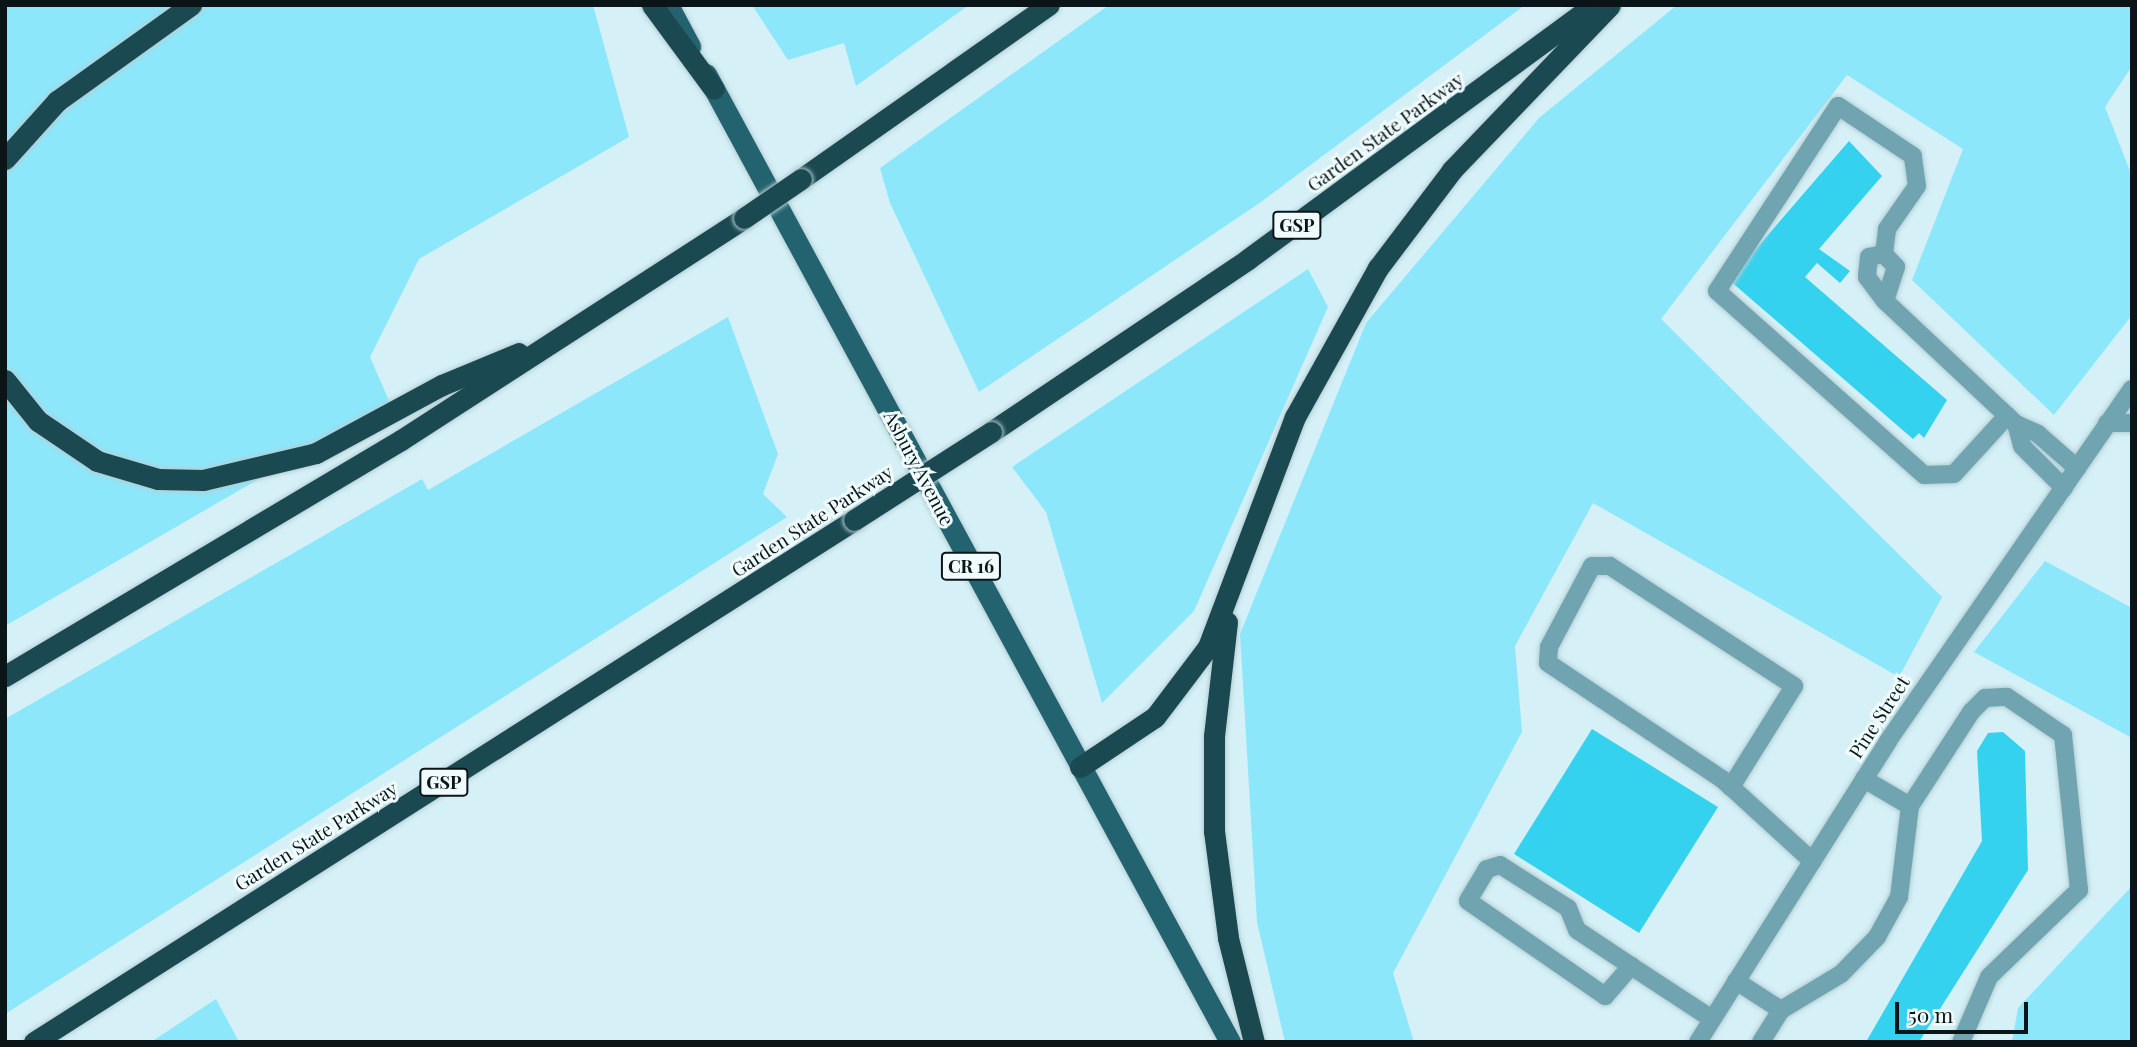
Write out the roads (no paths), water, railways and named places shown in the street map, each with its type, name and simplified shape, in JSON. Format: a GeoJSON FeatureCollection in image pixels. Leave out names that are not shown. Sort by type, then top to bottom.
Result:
{"type":"FeatureCollection","features":[{"type":"Feature","properties":{"kind":"highway"},"geometry":{"type":"LineString","coordinates":[[5,159],[57,102],[191,5]]}},
{"type":"Feature","properties":{"kind":"highway"},"geometry":{"type":"LineString","coordinates":[[652,5],[714,89]]}},
{"type":"Feature","properties":{"kind":"highway"},"geometry":{"type":"LineString","coordinates":[[5,676],[570,333],[801,179],[1049,5]]}},
{"type":"Feature","properties":{"kind":"highway","name":"Garden State Parkway"},"geometry":{"type":"LineString","coordinates":[[34,1042],[991,432],[1258,252],[1594,5]]}},
{"type":"Feature","properties":{"kind":"highway"},"geometry":{"type":"LineString","coordinates":[[1254,1042],[1228,938],[1214,831],[1214,736],[1230,602],[1279,455],[1360,295],[1452,170],[1610,5]]}},
{"type":"Feature","properties":{"kind":"highway"},"geometry":{"type":"LineString","coordinates":[[5,380],[47,429],[97,461],[158,479],[216,479],[316,453],[442,385],[570,333]]}},
{"type":"Feature","properties":{"kind":"highway"},"geometry":{"type":"LineString","coordinates":[[1080,767],[1118,747],[1169,703],[1230,602]]}},
{"type":"Feature","properties":{"kind":"main road","name":"Asbury Avenue"},"geometry":{"type":"LineString","coordinates":[[668,5],[1230,1042]]}},
{"type":"Feature","properties":{"kind":"street"},"geometry":{"type":"LineString","coordinates":[[1885,301],[1896,267],[1884,254],[1887,229],[1917,186],[1913,156],[1838,106],[1717,291],[1924,475],[1954,474],[2011,420]]}},
{"type":"Feature","properties":{"kind":"street"},"geometry":{"type":"LineString","coordinates":[[1884,254],[1869,257],[1867,276],[1885,301],[2011,420],[2077,468]]}},
{"type":"Feature","properties":{"kind":"street","name":"Pine Street"},"geometry":{"type":"LineString","coordinates":[[1698,1042],[1864,779],[2132,388]]}},
{"type":"Feature","properties":{"kind":"street"},"geometry":{"type":"LineString","coordinates":[[2011,420],[2022,446],[2064,488]]}},
{"type":"Feature","properties":{"kind":"street"},"geometry":{"type":"LineString","coordinates":[[2107,423],[2132,423]]}},
{"type":"Feature","properties":{"kind":"street"},"geometry":{"type":"LineString","coordinates":[[1731,787],[1794,686],[1611,566],[1591,566],[1549,647],[1548,663],[1731,787],[1812,861]]}},
{"type":"Feature","properties":{"kind":"street"},"geometry":{"type":"LineString","coordinates":[[1760,1042],[1782,1010],[1841,974],[1877,937],[1899,897],[1910,806],[1985,698],[2007,697],[2063,736],[2079,890],[1989,977],[1961,1042]]}},
{"type":"Feature","properties":{"kind":"street"},"geometry":{"type":"LineString","coordinates":[[1864,779],[1910,806]]}},
{"type":"Feature","properties":{"kind":"street"},"geometry":{"type":"LineString","coordinates":[[1631,966],[1605,996],[1468,901],[1487,869],[1500,865],[1568,908],[1577,930],[1712,1019]]}},
{"type":"Feature","properties":{"kind":"street"},"geometry":{"type":"LineString","coordinates":[[1736,981],[1782,1010]]}}]}
